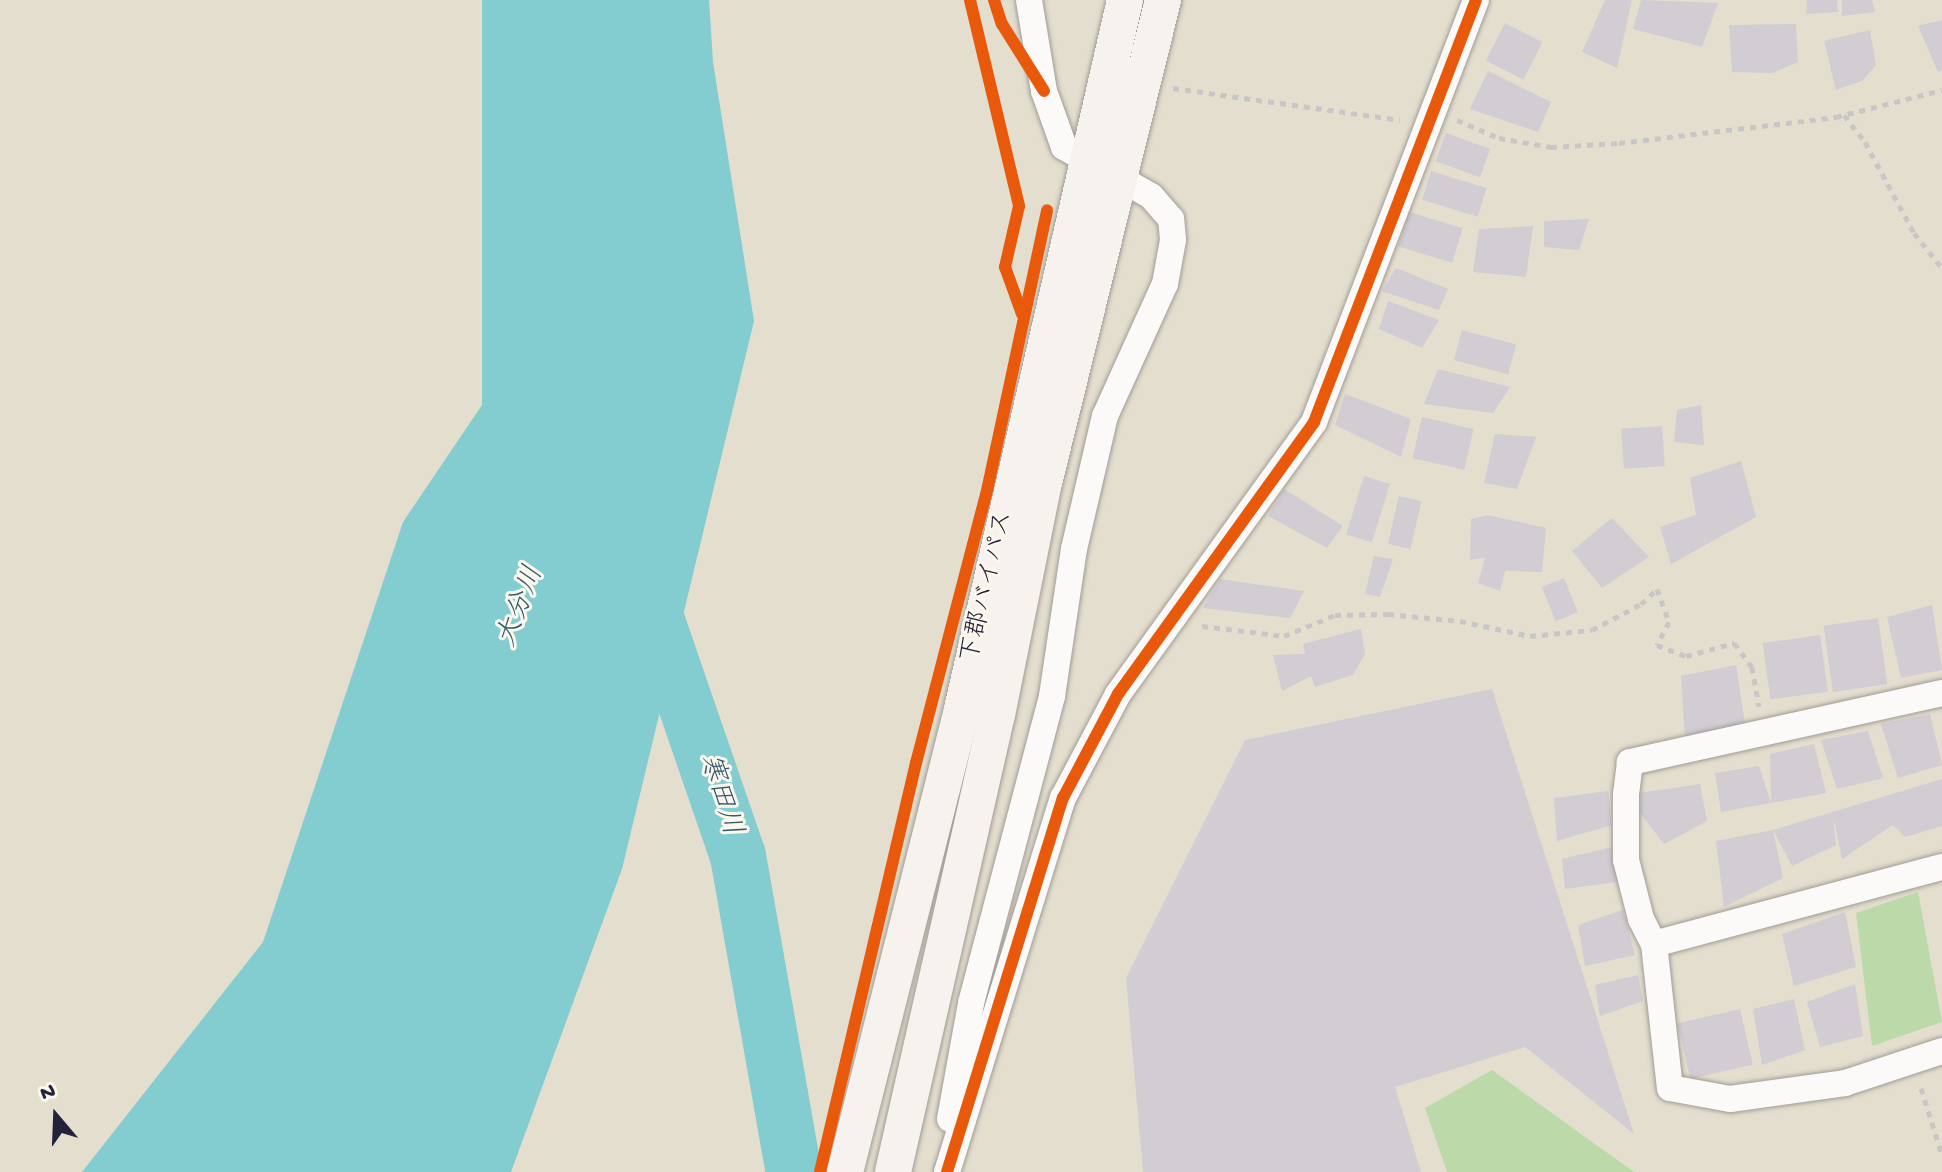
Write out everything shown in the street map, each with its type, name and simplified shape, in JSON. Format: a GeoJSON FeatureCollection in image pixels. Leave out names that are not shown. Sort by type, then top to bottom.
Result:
{"type":"FeatureCollection","features":[{"type":"Feature","properties":{"kind":"street"},"geometry":{"type":"LineString","coordinates":[[945,1172],[959,1057],[1042,739],[1074,549],[1105,416],[1155,310],[1172,260],[1171,219],[1151,196],[1122,176],[1086,164],[1064,147],[1056,129],[1029,0]]}},
{"type":"Feature","properties":{"kind":"street","name":"下郡バイパス"},"geometry":{"type":"LineString","coordinates":[[845,1172],[887,994],[962,709],[1125,0]]}},
{"type":"Feature","properties":{"kind":"street"},"geometry":{"type":"LineString","coordinates":[[893,1172],[932,1008],[1043,487],[1163,0]]}},
{"type":"Feature","properties":{"kind":"street"},"geometry":{"type":"LineString","coordinates":[[945,1172],[1063,798],[1118,694],[1314,422],[1476,0]]}},
{"type":"Feature","properties":{"kind":"street"},"geometry":{"type":"LineString","coordinates":[[1942,693],[1630,762],[1626,860],[1641,919],[1654,944],[1670,1088],[1730,1099],[1845,1083],[1942,1051]]}},
{"type":"Feature","properties":{"kind":"street"},"geometry":{"type":"LineString","coordinates":[[1654,944],[1941,874]]}},
{"type":"Feature","properties":{"kind":"path"},"geometry":{"type":"LineString","coordinates":[[1144,84],[1431,117],[1499,138],[1551,147],[1844,115],[1942,90]]}},
{"type":"Feature","properties":{"kind":"path"},"geometry":{"type":"LineString","coordinates":[[1844,115],[1914,233],[1942,268]]}},
{"type":"Feature","properties":{"kind":"path"},"geometry":{"type":"LineString","coordinates":[[1169,622],[1284,636],[1335,615],[1388,614],[1460,621],[1530,636],[1592,630],[1641,604],[1657,589],[1669,622],[1657,645],[1686,656],[1734,643],[1752,667],[1760,734]]}},
{"type":"Feature","properties":{"kind":"path"},"geometry":{"type":"LineString","coordinates":[[1913,1060],[1942,1155]]}},
{"type":"Feature","properties":{"kind":"green space"},"geometry":{"type":"Polygon","coordinates":[[[1918,892],[1942,1022],[1872,1046],[1856,913],[1918,892]]]}},
{"type":"Feature","properties":{"kind":"green space"},"geometry":{"type":"Polygon","coordinates":[[[1492,1070],[1634,1172],[1447,1172],[1425,1108],[1492,1070]]]}},
{"type":"Feature","properties":{"kind":"water","name":"大分川"},"geometry":{"type":"Polygon","coordinates":[[[482,0],[709,0],[713,62],[754,321],[622,869],[511,1172],[82,1172],[263,942],[403,522],[482,405],[482,0]]]}},
{"type":"Feature","properties":{"kind":"building"},"geometry":{"type":"Polygon","coordinates":[[[1605,0],[1632,0],[1617,68],[1582,52],[1605,0]]]}},
{"type":"Feature","properties":{"kind":"building"},"geometry":{"type":"Polygon","coordinates":[[[1641,0],[1718,3],[1702,47],[1633,29],[1641,0]]]}},
{"type":"Feature","properties":{"kind":"building"},"geometry":{"type":"Polygon","coordinates":[[[1807,0],[1837,0],[1838,12],[1806,14],[1807,0]]]}},
{"type":"Feature","properties":{"kind":"building"},"geometry":{"type":"Polygon","coordinates":[[[1842,0],[1872,0],[1875,12],[1842,16],[1842,0]]]}},
{"type":"Feature","properties":{"kind":"building"},"geometry":{"type":"Polygon","coordinates":[[[1942,20],[1942,71],[1938,72],[1918,26],[1942,20]]]}},
{"type":"Feature","properties":{"kind":"building"},"geometry":{"type":"Polygon","coordinates":[[[1505,23],[1542,42],[1523,79],[1486,60],[1505,23]]]}},
{"type":"Feature","properties":{"kind":"building"},"geometry":{"type":"Polygon","coordinates":[[[1796,24],[1798,62],[1772,73],[1732,72],[1729,25],[1796,24]]]}},
{"type":"Feature","properties":{"kind":"building"},"geometry":{"type":"Polygon","coordinates":[[[1870,30],[1876,65],[1862,81],[1836,90],[1824,41],[1870,30]]]}},
{"type":"Feature","properties":{"kind":"building"},"geometry":{"type":"Polygon","coordinates":[[[1488,71],[1551,102],[1538,132],[1470,109],[1488,71]]]}},
{"type":"Feature","properties":{"kind":"building"},"geometry":{"type":"Polygon","coordinates":[[[1446,133],[1490,149],[1480,177],[1436,161],[1446,133]]]}},
{"type":"Feature","properties":{"kind":"building"},"geometry":{"type":"Polygon","coordinates":[[[1431,171],[1486,188],[1478,217],[1422,200],[1431,171]]]}},
{"type":"Feature","properties":{"kind":"building"},"geometry":{"type":"Polygon","coordinates":[[[1409,212],[1463,228],[1452,263],[1398,246],[1409,212]]]}},
{"type":"Feature","properties":{"kind":"building"},"geometry":{"type":"Polygon","coordinates":[[[1589,219],[1579,250],[1544,247],[1544,221],[1589,219]]]}},
{"type":"Feature","properties":{"kind":"building"},"geometry":{"type":"Polygon","coordinates":[[[1533,226],[1526,277],[1473,272],[1479,229],[1533,226]]]}},
{"type":"Feature","properties":{"kind":"building"},"geometry":{"type":"Polygon","coordinates":[[[1396,268],[1448,289],[1439,310],[1382,291],[1396,268]]]}},
{"type":"Feature","properties":{"kind":"building"},"geometry":{"type":"Polygon","coordinates":[[[1388,301],[1439,320],[1422,348],[1379,329],[1388,301]]]}},
{"type":"Feature","properties":{"kind":"building"},"geometry":{"type":"Polygon","coordinates":[[[1462,330],[1516,344],[1508,374],[1454,360],[1462,330]]]}},
{"type":"Feature","properties":{"kind":"building"},"geometry":{"type":"Polygon","coordinates":[[[1438,369],[1510,387],[1493,413],[1424,404],[1438,369]]]}},
{"type":"Feature","properties":{"kind":"building"},"geometry":{"type":"Polygon","coordinates":[[[1345,394],[1411,419],[1401,457],[1335,425],[1345,394]]]}},
{"type":"Feature","properties":{"kind":"building"},"geometry":{"type":"Polygon","coordinates":[[[1701,405],[1704,445],[1674,442],[1677,410],[1701,405]]]}},
{"type":"Feature","properties":{"kind":"building"},"geometry":{"type":"Polygon","coordinates":[[[1422,417],[1474,429],[1464,470],[1413,458],[1422,417]]]}},
{"type":"Feature","properties":{"kind":"building"},"geometry":{"type":"Polygon","coordinates":[[[1662,426],[1665,466],[1624,469],[1621,429],[1662,426]]]}},
{"type":"Feature","properties":{"kind":"building"},"geometry":{"type":"Polygon","coordinates":[[[1495,434],[1536,437],[1517,489],[1484,483],[1495,434]]]}},
{"type":"Feature","properties":{"kind":"building"},"geometry":{"type":"Polygon","coordinates":[[[1741,461],[1756,517],[1671,564],[1660,527],[1696,515],[1690,478],[1741,461]]]}},
{"type":"Feature","properties":{"kind":"building"},"geometry":{"type":"Polygon","coordinates":[[[1364,476],[1390,484],[1372,542],[1346,534],[1364,476]]]}},
{"type":"Feature","properties":{"kind":"building"},"geometry":{"type":"Polygon","coordinates":[[[1284,489],[1343,526],[1327,548],[1268,516],[1284,489]]]}},
{"type":"Feature","properties":{"kind":"building"},"geometry":{"type":"Polygon","coordinates":[[[1399,496],[1421,501],[1410,549],[1388,544],[1399,496]]]}},
{"type":"Feature","properties":{"kind":"building"},"geometry":{"type":"Polygon","coordinates":[[[1488,515],[1546,528],[1542,572],[1505,571],[1500,591],[1478,583],[1485,558],[1470,560],[1471,519],[1488,515]]]}},
{"type":"Feature","properties":{"kind":"building"},"geometry":{"type":"Polygon","coordinates":[[[1612,518],[1649,557],[1602,588],[1572,551],[1612,518]]]}},
{"type":"Feature","properties":{"kind":"building"},"geometry":{"type":"Polygon","coordinates":[[[1374,556],[1393,559],[1380,597],[1365,594],[1374,556]]]}},
{"type":"Feature","properties":{"kind":"building"},"geometry":{"type":"Polygon","coordinates":[[[1564,578],[1578,612],[1556,621],[1542,587],[1564,578]]]}},
{"type":"Feature","properties":{"kind":"building"},"geometry":{"type":"Polygon","coordinates":[[[1220,579],[1304,591],[1290,618],[1203,608],[1220,579]]]}},
{"type":"Feature","properties":{"kind":"building"},"geometry":{"type":"Polygon","coordinates":[[[1932,605],[1942,670],[1901,678],[1887,617],[1932,605]]]}},
{"type":"Feature","properties":{"kind":"building"},"geometry":{"type":"Polygon","coordinates":[[[1878,618],[1887,684],[1833,692],[1824,626],[1878,618]]]}},
{"type":"Feature","properties":{"kind":"building"},"geometry":{"type":"Polygon","coordinates":[[[1361,629],[1365,654],[1353,675],[1315,687],[1311,676],[1282,691],[1273,655],[1305,654],[1303,644],[1361,629]]]}},
{"type":"Feature","properties":{"kind":"building"},"geometry":{"type":"Polygon","coordinates":[[[1820,635],[1828,691],[1770,700],[1763,643],[1820,635]]]}},
{"type":"Feature","properties":{"kind":"building"},"geometry":{"type":"Polygon","coordinates":[[[1736,665],[1745,724],[1685,738],[1681,676],[1736,665]]]}},
{"type":"Feature","properties":{"kind":"building"},"geometry":{"type":"Polygon","coordinates":[[[1492,689],[1634,1134],[1525,1047],[1395,1087],[1421,1172],[1143,1172],[1126,978],[1245,740],[1492,689]]]}},
{"type":"Feature","properties":{"kind":"building"},"geometry":{"type":"Polygon","coordinates":[[[1930,714],[1942,765],[1898,778],[1881,724],[1930,714]]]}},
{"type":"Feature","properties":{"kind":"building"},"geometry":{"type":"Polygon","coordinates":[[[1868,731],[1883,778],[1837,789],[1821,740],[1868,731]]]}},
{"type":"Feature","properties":{"kind":"building"},"geometry":{"type":"Polygon","coordinates":[[[1814,744],[1826,793],[1771,803],[1770,754],[1814,744]]]}},
{"type":"Feature","properties":{"kind":"building"},"geometry":{"type":"Polygon","coordinates":[[[1759,766],[1771,803],[1721,812],[1715,773],[1759,766]]]}},
{"type":"Feature","properties":{"kind":"building"},"geometry":{"type":"Polygon","coordinates":[[[1942,779],[1942,826],[1905,837],[1893,825],[1842,859],[1833,816],[1836,845],[1792,866],[1773,830],[1942,779]]]}},
{"type":"Feature","properties":{"kind":"building"},"geometry":{"type":"Polygon","coordinates":[[[1700,784],[1707,821],[1664,844],[1626,795],[1700,784]]]}},
{"type":"Feature","properties":{"kind":"building"},"geometry":{"type":"Polygon","coordinates":[[[1608,791],[1612,825],[1557,841],[1554,798],[1608,791]]]}},
{"type":"Feature","properties":{"kind":"building"},"geometry":{"type":"Polygon","coordinates":[[[1773,830],[1783,878],[1724,907],[1716,841],[1773,830]]]}},
{"type":"Feature","properties":{"kind":"building"},"geometry":{"type":"Polygon","coordinates":[[[1612,847],[1623,881],[1565,889],[1562,859],[1612,847]]]}},
{"type":"Feature","properties":{"kind":"building"},"geometry":{"type":"Polygon","coordinates":[[[1623,910],[1635,955],[1585,966],[1578,925],[1623,910]]]}},
{"type":"Feature","properties":{"kind":"building"},"geometry":{"type":"Polygon","coordinates":[[[1845,912],[1856,967],[1794,986],[1782,934],[1845,912]]]}},
{"type":"Feature","properties":{"kind":"building"},"geometry":{"type":"Polygon","coordinates":[[[1638,975],[1643,1001],[1600,1016],[1595,985],[1638,975]]]}},
{"type":"Feature","properties":{"kind":"building"},"geometry":{"type":"Polygon","coordinates":[[[1855,984],[1863,1036],[1820,1047],[1807,1002],[1855,984]]]}},
{"type":"Feature","properties":{"kind":"building"},"geometry":{"type":"Polygon","coordinates":[[[1794,999],[1805,1050],[1762,1065],[1753,1009],[1794,999]]]}},
{"type":"Feature","properties":{"kind":"building"},"geometry":{"type":"Polygon","coordinates":[[[1740,1009],[1753,1065],[1690,1079],[1678,1023],[1740,1009]]]}},
{"type":"Feature","properties":{"kind":"waterway","name":"寒田川"},"geometry":{"type":"LineString","coordinates":[[646,589],[738,856],[794,1172]]}},
{"type":"Feature","properties":{"kind":"cycle path"},"geometry":{"type":"LineString","coordinates":[[970,0],[1019,206],[1005,267],[1022,314]]}},
{"type":"Feature","properties":{"kind":"cycle path"},"geometry":{"type":"LineString","coordinates":[[994,0],[1002,24],[1044,91]]}},
{"type":"Feature","properties":{"kind":"cycle path"},"geometry":{"type":"LineString","coordinates":[[947,1172],[1063,798],[1118,694],[1314,422],[1476,0]]}},
{"type":"Feature","properties":{"kind":"cycle path"},"geometry":{"type":"LineString","coordinates":[[820,1172],[916,763],[988,486],[1047,210]]}}]}
